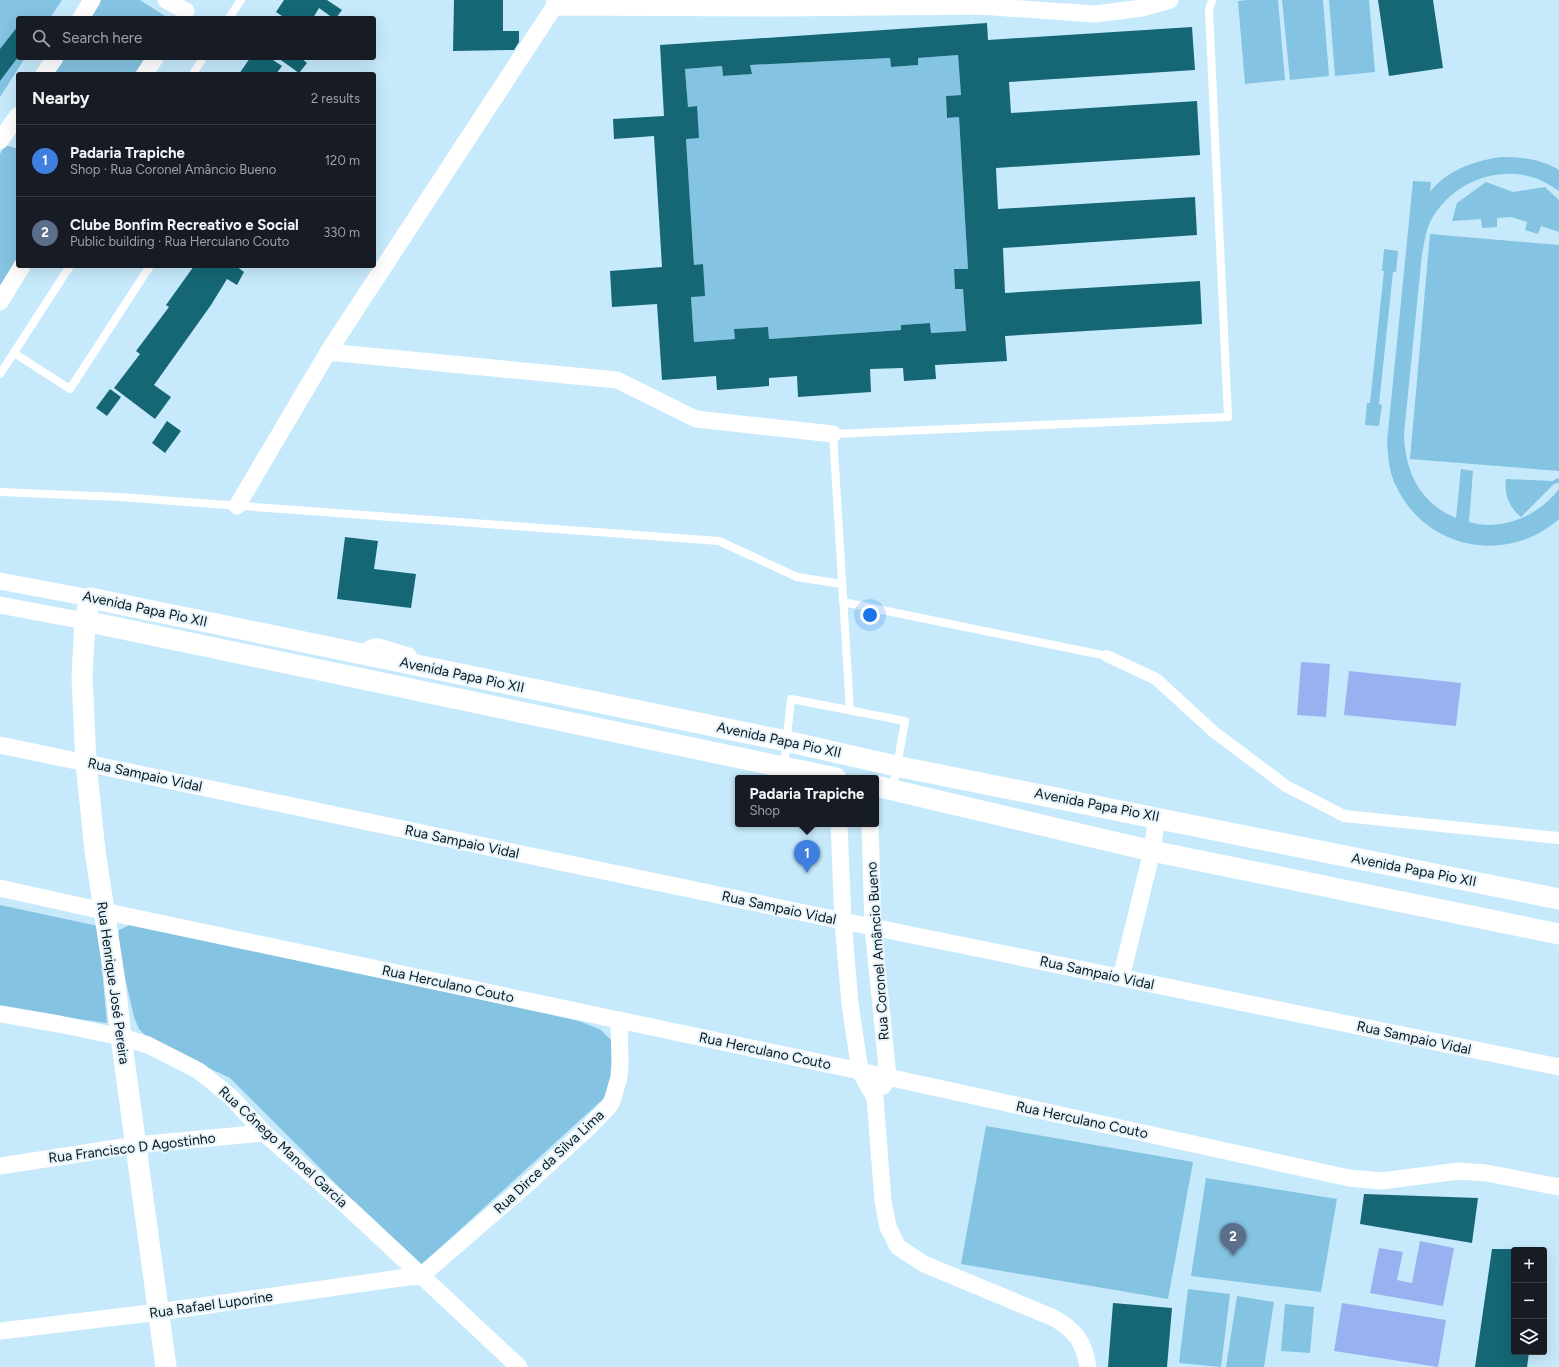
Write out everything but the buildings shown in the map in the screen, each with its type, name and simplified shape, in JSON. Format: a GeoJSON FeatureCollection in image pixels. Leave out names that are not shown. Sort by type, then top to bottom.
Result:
{"type":"FeatureCollection","features":[{"type":"Feature","properties":{"kind":"street"},"geometry":{"type":"LineString","coordinates":[[82,16],[92,0]]}},
{"type":"Feature","properties":{"kind":"street"},"geometry":{"type":"LineString","coordinates":[[166,0],[187,10]]}},
{"type":"Feature","properties":{"kind":"street"},"geometry":{"type":"LineString","coordinates":[[238,506],[328,352],[554,3],[783,8],[979,6],[1095,14],[1142,8],[1170,0]]}},
{"type":"Feature","properties":{"kind":"street"},"geometry":{"type":"LineString","coordinates":[[45,72],[54,60]]}},
{"type":"Feature","properties":{"kind":"street"},"geometry":{"type":"LineString","coordinates":[[146,72],[154,60]]}},
{"type":"Feature","properties":{"kind":"street"},"geometry":{"type":"LineString","coordinates":[[0,302],[21,268]]}},
{"type":"Feature","properties":{"kind":"street"},"geometry":{"type":"LineString","coordinates":[[328,352],[617,380],[696,419],[834,434]]}},
{"type":"Feature","properties":{"kind":"street","name":"Avenida Papa Pio XII"},"geometry":{"type":"LineString","coordinates":[[0,581],[418,665],[786,741],[896,766],[1157,817],[1559,899]]}},
{"type":"Feature","properties":{"kind":"street","name":"Rua Henrique José Pereira"},"geometry":{"type":"LineString","coordinates":[[90,598],[85,621],[82,677],[86,763],[103,911],[114,975],[121,1037],[166,1367]]}},
{"type":"Feature","properties":{"kind":"street","name":"Avenida Papa Pio XII"},"geometry":{"type":"LineString","coordinates":[[0,605],[85,621],[822,775]]}},
{"type":"Feature","properties":{"kind":"street"},"geometry":{"type":"LineString","coordinates":[[301,666],[306,643]]}},
{"type":"Feature","properties":{"kind":"street"},"geometry":{"type":"LineString","coordinates":[[1107,656],[1156,679],[1214,732],[1286,786],[1344,816],[1559,838]]}},
{"type":"Feature","properties":{"kind":"street"},"geometry":{"type":"LineString","coordinates":[[550,718],[555,694]]}},
{"type":"Feature","properties":{"kind":"street","name":"Rua Sampaio Vidal"},"geometry":{"type":"LineString","coordinates":[[0,745],[843,921],[1559,1067]]}},
{"type":"Feature","properties":{"kind":"street"},"geometry":{"type":"LineString","coordinates":[[885,788],[1152,851],[1559,934]]}},
{"type":"Feature","properties":{"kind":"street"},"geometry":{"type":"LineString","coordinates":[[1121,978],[1152,851],[1157,817]]}},
{"type":"Feature","properties":{"kind":"street","name":"Rua Coronel Amâncio Bueno"},"geometry":{"type":"LineString","coordinates":[[839,827],[843,921],[850,1004],[860,1071]]}},
{"type":"Feature","properties":{"kind":"street","name":"Rua Coronel Amâncio Bueno"},"geometry":{"type":"LineString","coordinates":[[870,827],[874,927],[888,1077]]}},
{"type":"Feature","properties":{"kind":"street","name":"Rua Herculano Couto"},"geometry":{"type":"LineString","coordinates":[[0,888],[888,1077],[1348,1178],[1381,1181],[1459,1171],[1486,1173],[1559,1187]]}},
{"type":"Feature","properties":{"kind":"street","name":"Rua Cônego Manoel Garcia"},"geometry":{"type":"LineString","coordinates":[[0,1014],[121,1037],[148,1045],[200,1071],[231,1098],[264,1134],[316,1177],[519,1367]]}},
{"type":"Feature","properties":{"kind":"street","name":"Rua Dirce da Silva Lima"},"geometry":{"type":"LineString","coordinates":[[422,1276],[525,1186],[588,1128],[610,1105],[614,1098],[619,1077],[619,1020]]}},
{"type":"Feature","properties":{"kind":"street"},"geometry":{"type":"LineString","coordinates":[[860,1071],[875,1098],[883,1201],[888,1227],[898,1247],[924,1264],[1054,1318],[1068,1326],[1077,1336],[1082,1345],[1088,1367]]}},
{"type":"Feature","properties":{"kind":"street"},"geometry":{"type":"LineString","coordinates":[[875,1098],[888,1077]]}},
{"type":"Feature","properties":{"kind":"street","name":"Rua Francisco D Agostinho"},"geometry":{"type":"LineString","coordinates":[[0,1166],[136,1145],[264,1134]]}},
{"type":"Feature","properties":{"kind":"street","name":"Rua Herculano Couto"},"geometry":{"type":"LineString","coordinates":[[1532,1182],[1559,1196]]}},
{"type":"Feature","properties":{"kind":"street","name":"Rua Rafael Luporine"},"geometry":{"type":"LineString","coordinates":[[0,1331],[159,1312],[422,1276]]}},
{"type":"Feature","properties":{"kind":"lane"},"geometry":{"type":"LineString","coordinates":[[230,16],[241,0]]}},
{"type":"Feature","properties":{"kind":"lane"},"geometry":{"type":"LineString","coordinates":[[850,710],[834,434],[1228,417],[1209,10],[1212,0]]}},
{"type":"Feature","properties":{"kind":"lane"},"geometry":{"type":"LineString","coordinates":[[194,72],[202,60]]}},
{"type":"Feature","properties":{"kind":"lane"},"geometry":{"type":"LineString","coordinates":[[0,374],[69,268]]}},
{"type":"Feature","properties":{"kind":"lane"},"geometry":{"type":"LineString","coordinates":[[14,353],[70,389],[149,268]]}},
{"type":"Feature","properties":{"kind":"lane"},"geometry":{"type":"LineString","coordinates":[[0,492],[119,497],[719,541],[797,577],[842,584]]}},
{"type":"Feature","properties":{"kind":"lane"},"geometry":{"type":"LineString","coordinates":[[844,602],[1107,656]]}},
{"type":"Feature","properties":{"kind":"lane"},"geometry":{"type":"LineString","coordinates":[[784,767],[791,698],[905,721],[896,766],[885,788]]}},
{"type":"Feature","properties":{"kind":"shaded area"},"geometry":{"type":"Polygon","coordinates":[[[0,0],[62,0],[51,16],[16,16],[16,60],[24,60],[0,97],[0,0]]]}},
{"type":"Feature","properties":{"kind":"shaded area"},"geometry":{"type":"Polygon","coordinates":[[[101,0],[140,0],[165,16],[90,16],[101,0]]]}},
{"type":"Feature","properties":{"kind":"shaded area"},"geometry":{"type":"Polygon","coordinates":[[[1278,0],[1285,80],[1245,84],[1238,1],[1278,0]]]}},
{"type":"Feature","properties":{"kind":"shaded area"},"geometry":{"type":"Polygon","coordinates":[[[1282,0],[1323,0],[1329,76],[1290,80],[1282,0]]]}},
{"type":"Feature","properties":{"kind":"shaded area"},"geometry":{"type":"Polygon","coordinates":[[[1329,0],[1369,0],[1375,72],[1335,76],[1329,0]]]}},
{"type":"Feature","properties":{"kind":"shaded area"},"geometry":{"type":"Polygon","coordinates":[[[958,55],[961,95],[946,96],[947,118],[959,117],[968,269],[954,270],[955,289],[963,289],[966,331],[931,333],[930,323],[901,325],[901,330],[769,339],[768,327],[735,329],[735,339],[694,342],[691,297],[694,265],[686,139],[696,106],[688,107],[685,69],[722,66],[723,76],[751,74],[750,65],[890,58],[891,67],[918,65],[918,58],[958,55]]]}},
{"type":"Feature","properties":{"kind":"shaded area"},"geometry":{"type":"Polygon","coordinates":[[[61,60],[144,60],[135,72],[53,72],[61,60]]]}},
{"type":"Feature","properties":{"kind":"shaded area"},"geometry":{"type":"Polygon","coordinates":[[[5,145],[16,148],[16,262],[0,288],[0,154],[5,145]]]}},
{"type":"Feature","properties":{"kind":"shaded area"},"geometry":{"type":"Polygon","coordinates":[[[1501,157],[1531,159],[1545,163],[1559,170],[1559,191],[1535,178],[1519,174],[1503,174],[1472,182],[1446,200],[1436,213],[1428,227],[1422,254],[1404,434],[1407,461],[1417,485],[1433,504],[1443,512],[1456,518],[1461,469],[1473,471],[1469,522],[1481,525],[1506,523],[1530,514],[1541,507],[1559,489],[1559,519],[1538,533],[1516,542],[1492,546],[1469,544],[1447,537],[1427,525],[1409,508],[1396,486],[1390,470],[1387,442],[1413,181],[1431,182],[1430,192],[1437,184],[1453,172],[1471,164],[1501,157]]]}},
{"type":"Feature","properties":{"kind":"shaded area"},"geometry":{"type":"Polygon","coordinates":[[[1486,182],[1513,192],[1545,187],[1559,200],[1559,232],[1541,226],[1538,234],[1525,230],[1527,222],[1511,217],[1497,218],[1497,227],[1482,228],[1481,219],[1452,221],[1457,203],[1486,182]]]}},
{"type":"Feature","properties":{"kind":"shaded area"},"geometry":{"type":"Polygon","coordinates":[[[1430,234],[1559,245],[1559,471],[1410,459],[1430,234]]]}},
{"type":"Feature","properties":{"kind":"shaded area"},"geometry":{"type":"Polygon","coordinates":[[[1384,249],[1398,251],[1396,272],[1393,272],[1379,404],[1382,405],[1379,426],[1365,425],[1367,403],[1370,403],[1384,271],[1382,271],[1384,249]]]}},
{"type":"Feature","properties":{"kind":"shaded area"},"geometry":{"type":"Polygon","coordinates":[[[1557,478],[1559,479],[1559,483],[1554,484],[1521,517],[1510,505],[1506,490],[1506,479],[1553,481],[1557,478]]]}},
{"type":"Feature","properties":{"kind":"shaded area"},"geometry":{"type":"Polygon","coordinates":[[[1301,662],[1330,664],[1326,717],[1297,715],[1301,662]]]}},
{"type":"Feature","properties":{"kind":"shaded area"},"geometry":{"type":"Polygon","coordinates":[[[1349,671],[1461,683],[1456,726],[1344,715],[1349,671]]]}},
{"type":"Feature","properties":{"kind":"shaded area"},"geometry":{"type":"Polygon","coordinates":[[[0,905],[98,926],[107,1023],[0,1008],[0,905]]]}},
{"type":"Feature","properties":{"kind":"shaded area"},"geometry":{"type":"Polygon","coordinates":[[[132,924],[579,1021],[601,1030],[612,1041],[613,1090],[419,1267],[230,1078],[150,1040],[139,1029],[134,1017],[117,943],[119,930],[132,924]]]}},
{"type":"Feature","properties":{"kind":"shaded area"},"geometry":{"type":"Polygon","coordinates":[[[986,1126],[1193,1162],[1168,1299],[961,1264],[986,1126]]]}},
{"type":"Feature","properties":{"kind":"shaded area"},"geometry":{"type":"Polygon","coordinates":[[[1206,1178],[1337,1199],[1321,1292],[1191,1276],[1206,1178]]]}},
{"type":"Feature","properties":{"kind":"shaded area"},"geometry":{"type":"Polygon","coordinates":[[[1420,1241],[1454,1248],[1443,1306],[1370,1293],[1379,1248],[1403,1252],[1397,1280],[1412,1283],[1420,1241]]]}},
{"type":"Feature","properties":{"kind":"shaded area"},"geometry":{"type":"Polygon","coordinates":[[[1188,1289],[1230,1294],[1221,1367],[1179,1363],[1188,1289]]]}},
{"type":"Feature","properties":{"kind":"shaded area"},"geometry":{"type":"Polygon","coordinates":[[[1237,1296],[1274,1302],[1264,1367],[1226,1367],[1237,1296]]]}},
{"type":"Feature","properties":{"kind":"shaded area"},"geometry":{"type":"Polygon","coordinates":[[[1342,1303],[1446,1320],[1438,1367],[1334,1351],[1342,1303]]]}},
{"type":"Feature","properties":{"kind":"shaded area"},"geometry":{"type":"Polygon","coordinates":[[[1285,1304],[1314,1307],[1310,1353],[1281,1351],[1285,1304]]]}},
{"type":"Feature","properties":{"kind":"place","name":"Padaria Trapiche"},"geometry":{"type":"Point","coordinates":[807,873]}},
{"type":"Feature","properties":{"kind":"place","name":"Clube Bonfim Recreativo e Social"},"geometry":{"type":"Point","coordinates":[1233,1256]}}]}
